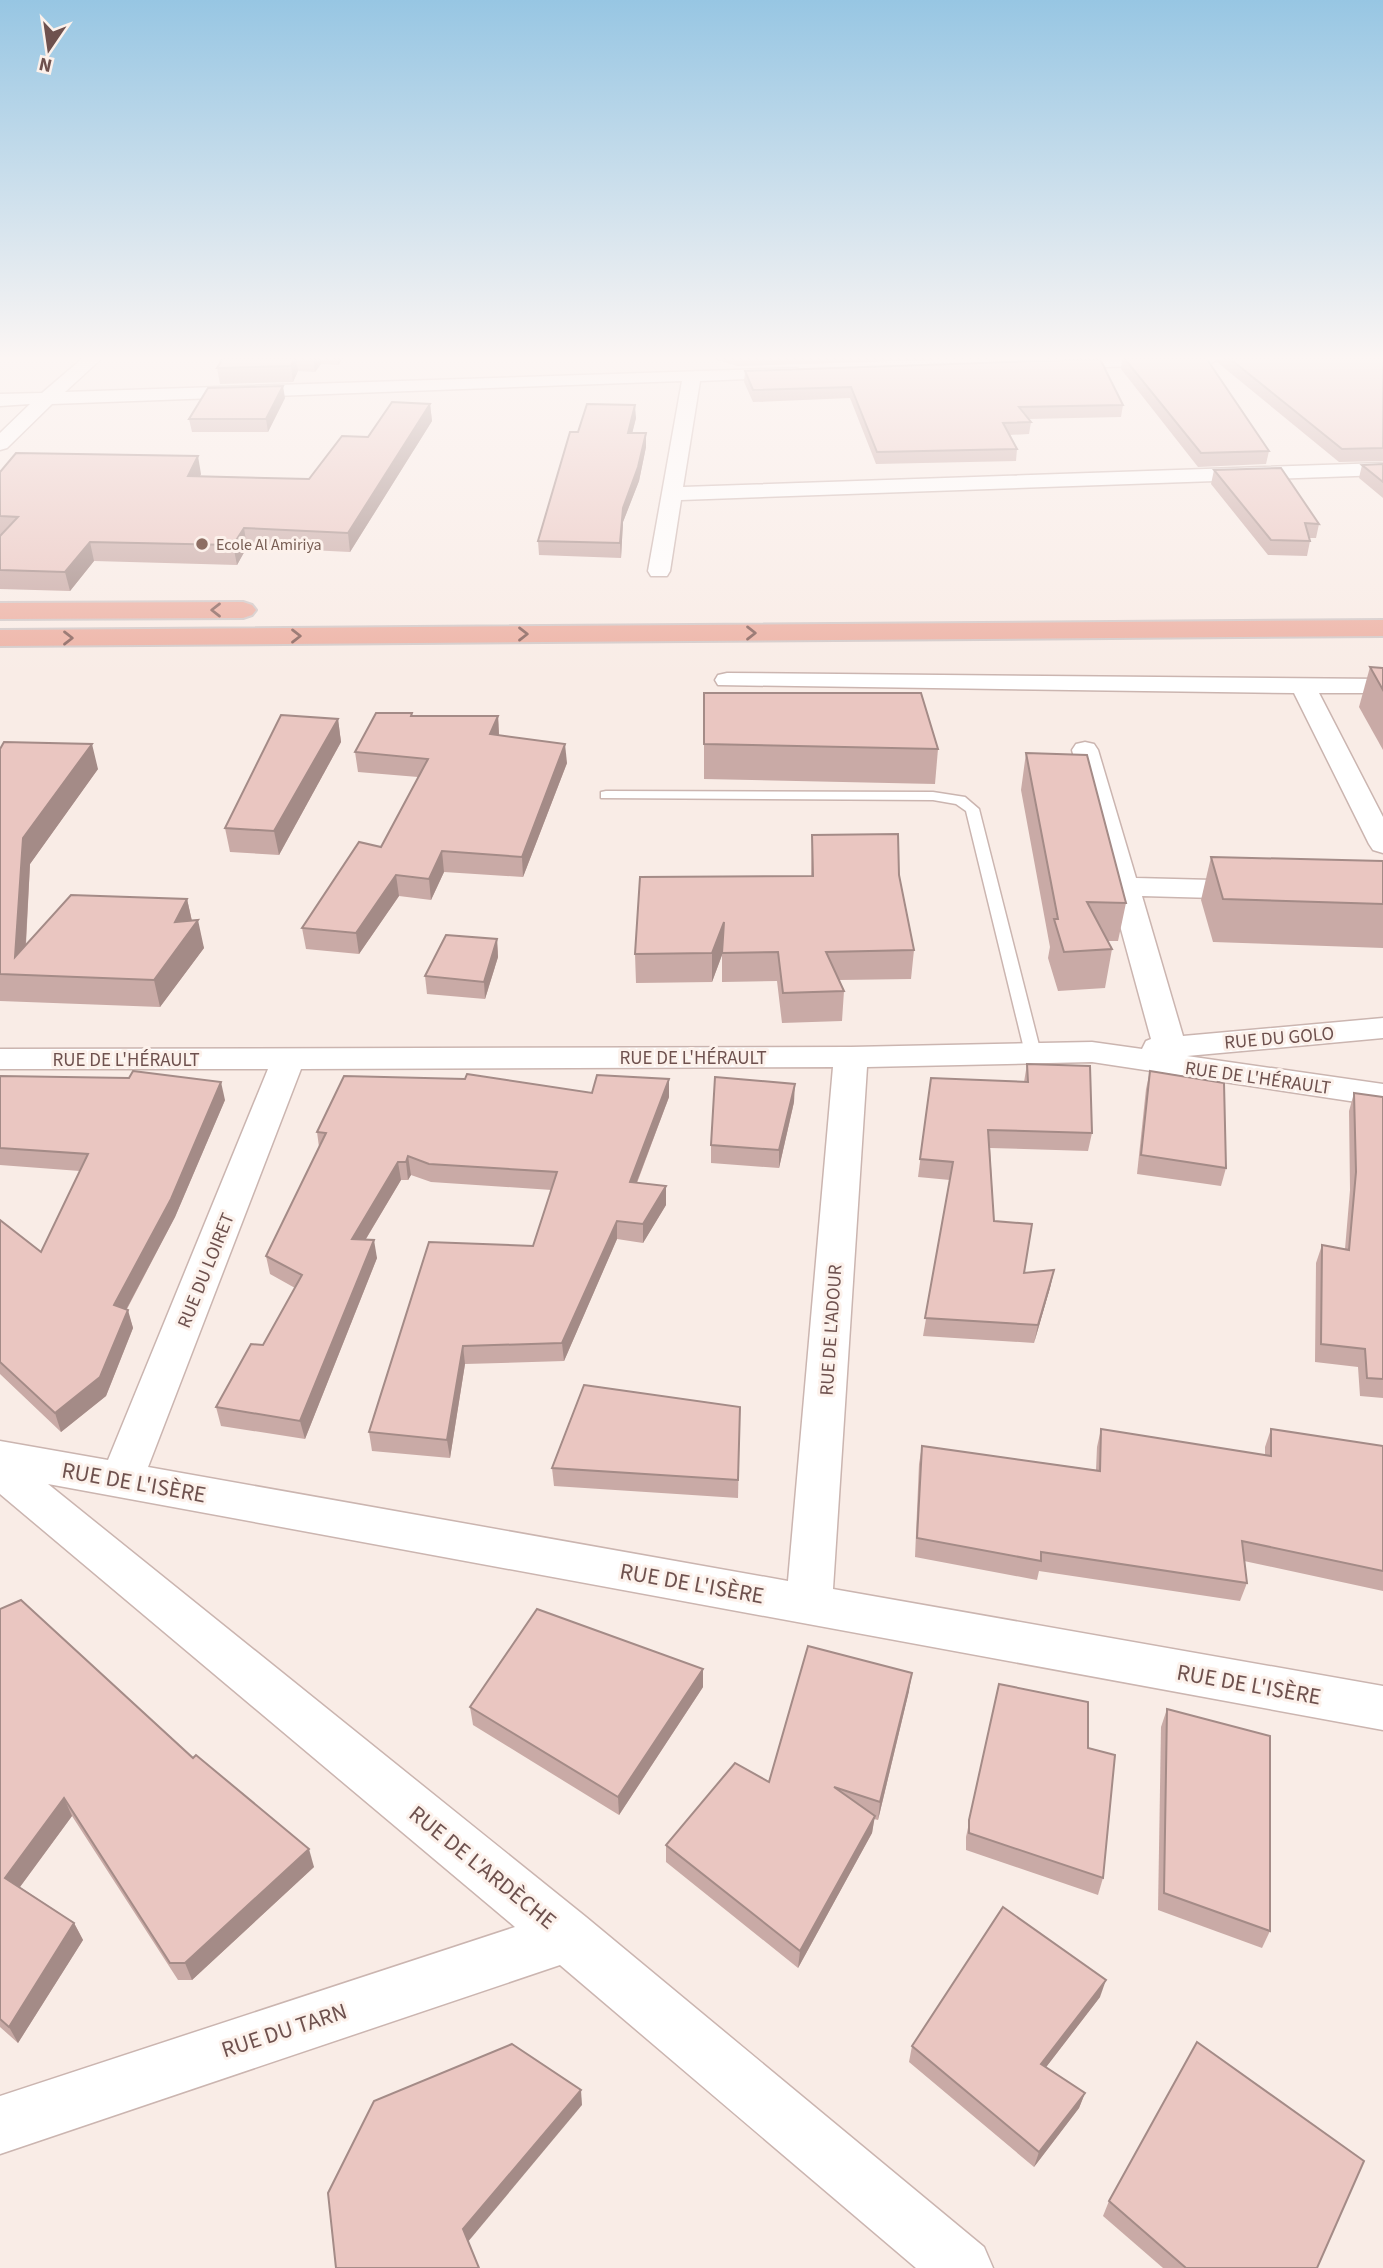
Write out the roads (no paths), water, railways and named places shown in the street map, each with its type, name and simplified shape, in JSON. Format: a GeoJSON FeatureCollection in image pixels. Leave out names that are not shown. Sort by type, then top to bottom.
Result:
{"type":"FeatureCollection","features":[{"type":"Feature","properties":{"kind":"highway"},"geometry":{"type":"LineString","coordinates":[[0,611],[262,610]]}},
{"type":"Feature","properties":{"kind":"highway"},"geometry":{"type":"LineString","coordinates":[[0,638],[1383,628]]}},
{"type":"Feature","properties":{"kind":"street"},"geometry":{"type":"LineString","coordinates":[[659,571],[677,464]]}},
{"type":"Feature","properties":{"kind":"street"},"geometry":{"type":"LineString","coordinates":[[672,494],[1383,469]]}},
{"type":"Feature","properties":{"kind":"street"},"geometry":{"type":"LineString","coordinates":[[727,680],[1383,686]]}},
{"type":"Feature","properties":{"kind":"street"},"geometry":{"type":"LineString","coordinates":[[1301,684],[1383,844]]}},
{"type":"Feature","properties":{"kind":"street"},"geometry":{"type":"LineString","coordinates":[[1086,750],[1170,1047]]}},
{"type":"Feature","properties":{"kind":"street"},"geometry":{"type":"LineString","coordinates":[[1125,887],[1272,891]]}},
{"type":"Feature","properties":{"kind":"street","name":"RUE DU GOLO"},"geometry":{"type":"LineString","coordinates":[[1092,1052],[1383,1028]]}},
{"type":"Feature","properties":{"kind":"street","name":"RUE DE L'HÉRAULT"},"geometry":{"type":"LineString","coordinates":[[0,1059],[288,1060],[1092,1052],[1383,1095]]}},
{"type":"Feature","properties":{"kind":"street","name":"RUE DE L'ADOUR"},"geometry":{"type":"LineString","coordinates":[[809,1604],[851,1056]]}},
{"type":"Feature","properties":{"kind":"street","name":"RUE DU LOIRET"},"geometry":{"type":"LineString","coordinates":[[122,1479],[288,1060]]}},
{"type":"Feature","properties":{"kind":"street","name":"RUE DE L'ISÈRE"},"geometry":{"type":"LineString","coordinates":[[0,1458],[1383,1708]]}},
{"type":"Feature","properties":{"kind":"street","name":"RUE DE L'ARDÈCHE"},"geometry":{"type":"LineString","coordinates":[[0,1469],[567,1936],[963,2268]]}},
{"type":"Feature","properties":{"kind":"street","name":"RUE DU TARN"},"geometry":{"type":"LineString","coordinates":[[0,2125],[567,1936]]}},
{"type":"Feature","properties":{"kind":"lane"},"geometry":{"type":"LineString","coordinates":[[606,794],[933,796],[960,800],[972,809],[1033,1053]]}},
{"type":"Feature","properties":{"kind":"place","name":"Ecole Al Amiriya"},"geometry":{"type":"Point","coordinates":[202,544]}}]}
